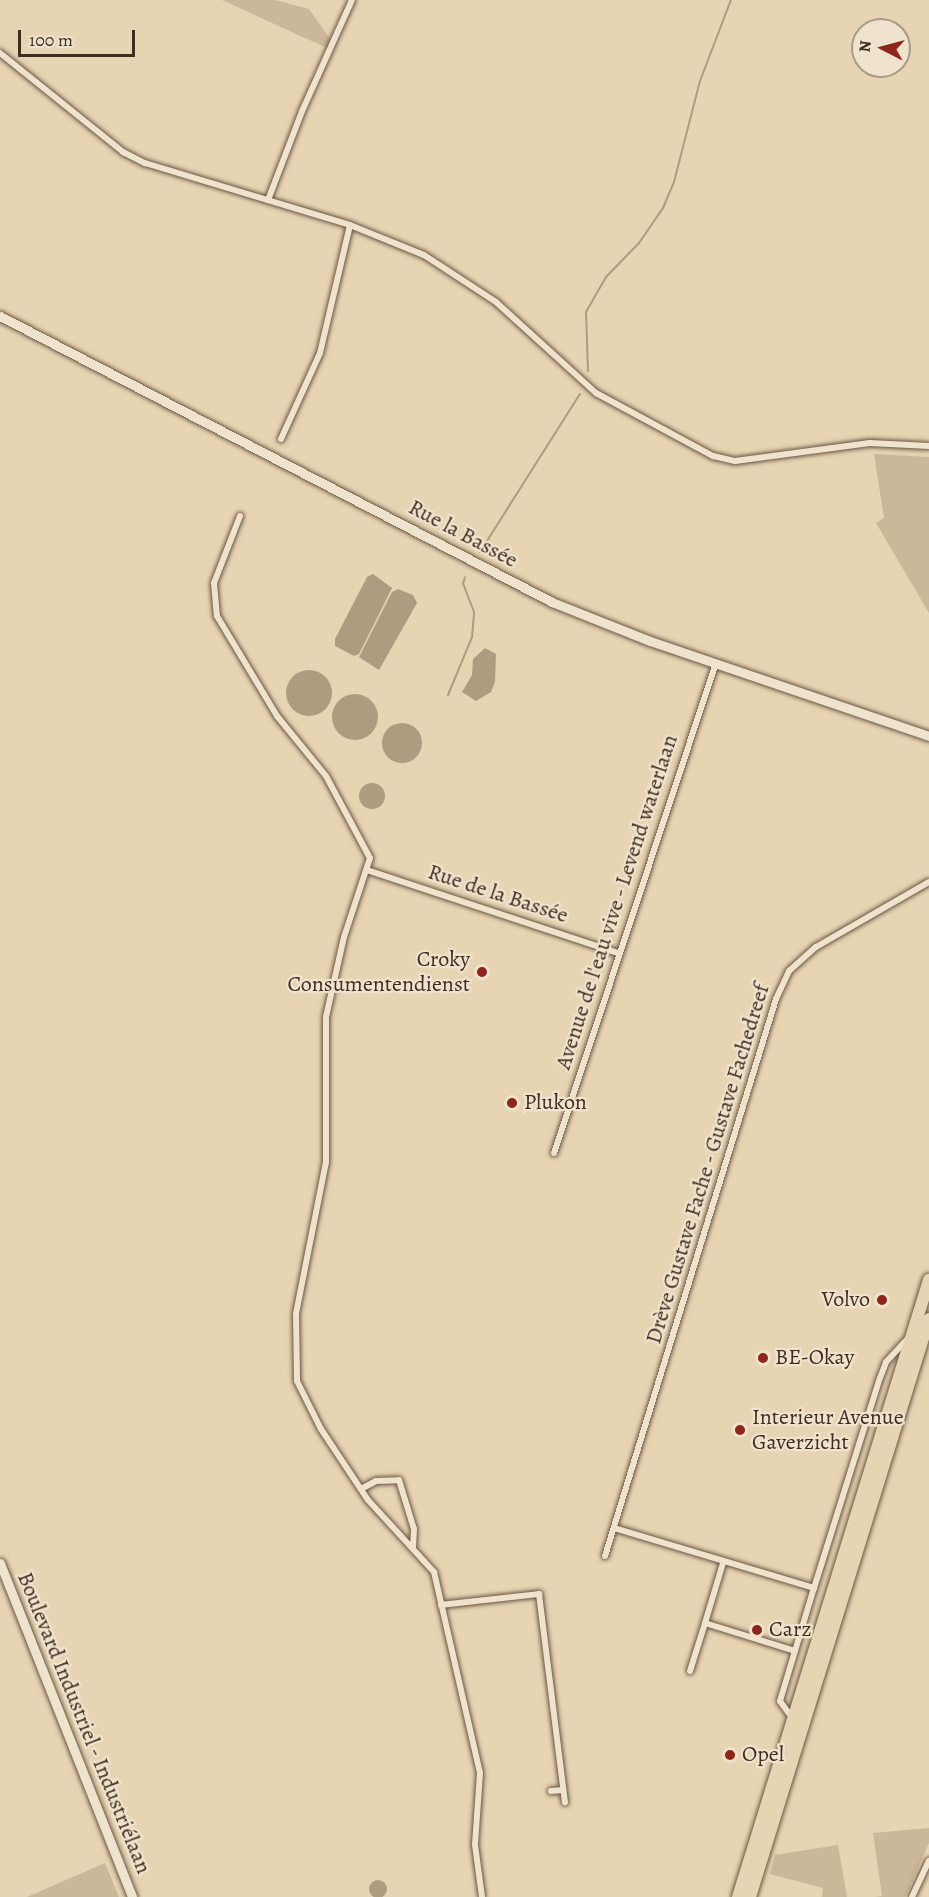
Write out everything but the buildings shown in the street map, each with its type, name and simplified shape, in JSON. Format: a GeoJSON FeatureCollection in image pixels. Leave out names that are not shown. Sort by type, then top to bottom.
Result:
{"type":"FeatureCollection","features":[{"type":"Feature","properties":{"kind":"highway"},"geometry":{"type":"LineString","coordinates":[[738,1897],[929,1280]]}},
{"type":"Feature","properties":{"kind":"highway"},"geometry":{"type":"LineString","coordinates":[[750,1897],[929,1319]]}},
{"type":"Feature","properties":{"kind":"main road","name":"Rue la Bassée"},"geometry":{"type":"LineString","coordinates":[[0,316],[552,602],[716,663],[929,736]]}},
{"type":"Feature","properties":{"kind":"main road","name":"Boulevard Industriel - Industriélaan"},"geometry":{"type":"LineString","coordinates":[[0,1563],[132,1897]]}},
{"type":"Feature","properties":{"kind":"street"},"geometry":{"type":"LineString","coordinates":[[268,200],[303,109],[352,0]]}},
{"type":"Feature","properties":{"kind":"street"},"geometry":{"type":"LineString","coordinates":[[0,53],[123,152],[161,170],[350,225],[424,255],[464,278],[496,302],[596,393],[713,456],[735,461],[870,443],[929,446]]}},
{"type":"Feature","properties":{"kind":"street"},"geometry":{"type":"LineString","coordinates":[[281,439],[320,353],[350,225]]}},
{"type":"Feature","properties":{"kind":"street"},"geometry":{"type":"LineString","coordinates":[[240,516],[214,583],[217,616],[272,708],[326,776],[369,854],[344,937],[326,1017],[326,1162],[302,1272],[295,1334],[297,1381],[303,1396],[361,1489],[434,1572],[480,1773],[476,1845],[482,1897]]}},
{"type":"Feature","properties":{"kind":"street","name":"Avenue de l'eau vive - Levend waterlaan"},"geometry":{"type":"LineString","coordinates":[[554,1153],[618,953],[716,663]]}},
{"type":"Feature","properties":{"kind":"street","name":"Rue de la Bassée"},"geometry":{"type":"LineString","coordinates":[[366,870],[618,953]]}},
{"type":"Feature","properties":{"kind":"street","name":"Drève Gustave Fache - Gustave Fachedreef"},"geometry":{"type":"LineString","coordinates":[[605,1556],[776,999],[789,971],[816,947],[929,882]]}},
{"type":"Feature","properties":{"kind":"street"},"geometry":{"type":"LineString","coordinates":[[793,1719],[780,1701],[814,1588],[886,1362],[910,1336]]}},
{"type":"Feature","properties":{"kind":"street"},"geometry":{"type":"LineString","coordinates":[[361,1489],[376,1481],[399,1480],[414,1529],[413,1547]]}},
{"type":"Feature","properties":{"kind":"street"},"geometry":{"type":"LineString","coordinates":[[614,1528],[723,1563],[814,1588]]}},
{"type":"Feature","properties":{"kind":"street"},"geometry":{"type":"LineString","coordinates":[[690,1671],[723,1563]]}},
{"type":"Feature","properties":{"kind":"street"},"geometry":{"type":"LineString","coordinates":[[441,1605],[539,1594],[565,1802]]}},
{"type":"Feature","properties":{"kind":"street"},"geometry":{"type":"LineString","coordinates":[[705,1623],[795,1651]]}},
{"type":"Feature","properties":{"kind":"street"},"geometry":{"type":"LineString","coordinates":[[551,1791],[563,1790]]}},
{"type":"Feature","properties":{"kind":"street"},"geometry":{"type":"LineString","coordinates":[[912,1897],[929,1861]]}},
{"type":"Feature","properties":{"kind":"shaded area"},"geometry":{"type":"Polygon","coordinates":[[[222,0],[275,0],[309,9],[330,39],[327,48],[222,0]]]}},
{"type":"Feature","properties":{"kind":"shaded area"},"geometry":{"type":"Polygon","coordinates":[[[874,454],[929,457],[929,613],[876,523],[884,518],[874,454]]]}},
{"type":"Feature","properties":{"kind":"shaded area"},"geometry":{"type":"Polygon","coordinates":[[[373,574],[392,588],[359,654],[354,656],[335,646],[335,639],[367,577],[373,574]]]}},
{"type":"Feature","properties":{"kind":"shaded area"},"geometry":{"type":"Polygon","coordinates":[[[398,589],[413,595],[417,603],[379,670],[359,657],[392,592],[398,589]]]}},
{"type":"Feature","properties":{"kind":"shaded area"},"geometry":{"type":"Polygon","coordinates":[[[485,648],[496,654],[495,682],[491,692],[476,701],[462,692],[472,675],[473,659],[485,648]]]}},
{"type":"Feature","properties":{"kind":"shaded area"},"geometry":{"type":"Polygon","coordinates":[[[309,670],[325,677],[332,693],[325,709],[309,716],[293,709],[286,693],[293,677],[309,670]]]}},
{"type":"Feature","properties":{"kind":"shaded area"},"geometry":{"type":"Polygon","coordinates":[[[355,694],[371,701],[378,717],[371,733],[355,740],[339,733],[332,717],[339,701],[355,694]]]}},
{"type":"Feature","properties":{"kind":"shaded area"},"geometry":{"type":"Polygon","coordinates":[[[402,723],[416,729],[422,743],[416,757],[402,763],[388,757],[382,743],[388,729],[402,723]]]}},
{"type":"Feature","properties":{"kind":"shaded area"},"geometry":{"type":"Polygon","coordinates":[[[372,783],[381,787],[385,796],[381,805],[372,809],[363,805],[359,796],[363,787],[372,783]]]}},
{"type":"Feature","properties":{"kind":"shaded area"},"geometry":{"type":"Polygon","coordinates":[[[929,1828],[929,1843],[905,1897],[875,1897],[882,1896],[873,1833],[929,1828]]]}},
{"type":"Feature","properties":{"kind":"shaded area"},"geometry":{"type":"Polygon","coordinates":[[[838,1845],[847,1897],[822,1897],[823,1888],[770,1874],[775,1855],[838,1845]]]}},
{"type":"Feature","properties":{"kind":"shaded area"},"geometry":{"type":"Polygon","coordinates":[[[105,1863],[119,1897],[27,1897],[105,1863]]]}},
{"type":"Feature","properties":{"kind":"shaded area"},"geometry":{"type":"Polygon","coordinates":[[[378,1880],[384,1883],[387,1889],[384,1895],[378,1898],[372,1895],[369,1889],[372,1883],[378,1880]]]}},
{"type":"Feature","properties":{"kind":"waterway"},"geometry":{"type":"LineString","coordinates":[[588,371],[586,312],[606,277],[639,243],[663,208],[674,182],[700,81],[731,0]]}},
{"type":"Feature","properties":{"kind":"waterway"},"geometry":{"type":"LineString","coordinates":[[480,552],[580,394]]}},
{"type":"Feature","properties":{"kind":"waterway"},"geometry":{"type":"LineString","coordinates":[[448,695],[472,637],[474,612],[463,584],[465,577]]}},
{"type":"Feature","properties":{"kind":"place","name":"Croky Consumentendienst"},"geometry":{"type":"Point","coordinates":[482,972]}},
{"type":"Feature","properties":{"kind":"place","name":"Plukon"},"geometry":{"type":"Point","coordinates":[512,1103]}},
{"type":"Feature","properties":{"kind":"place","name":"Volvo"},"geometry":{"type":"Point","coordinates":[882,1300]}},
{"type":"Feature","properties":{"kind":"place","name":"BE-Okay"},"geometry":{"type":"Point","coordinates":[763,1358]}},
{"type":"Feature","properties":{"kind":"place","name":"Interieur Avenue Gaverzicht"},"geometry":{"type":"Point","coordinates":[740,1430]}},
{"type":"Feature","properties":{"kind":"place","name":"Carz"},"geometry":{"type":"Point","coordinates":[757,1630]}},
{"type":"Feature","properties":{"kind":"place","name":"Opel"},"geometry":{"type":"Point","coordinates":[730,1755]}}]}
